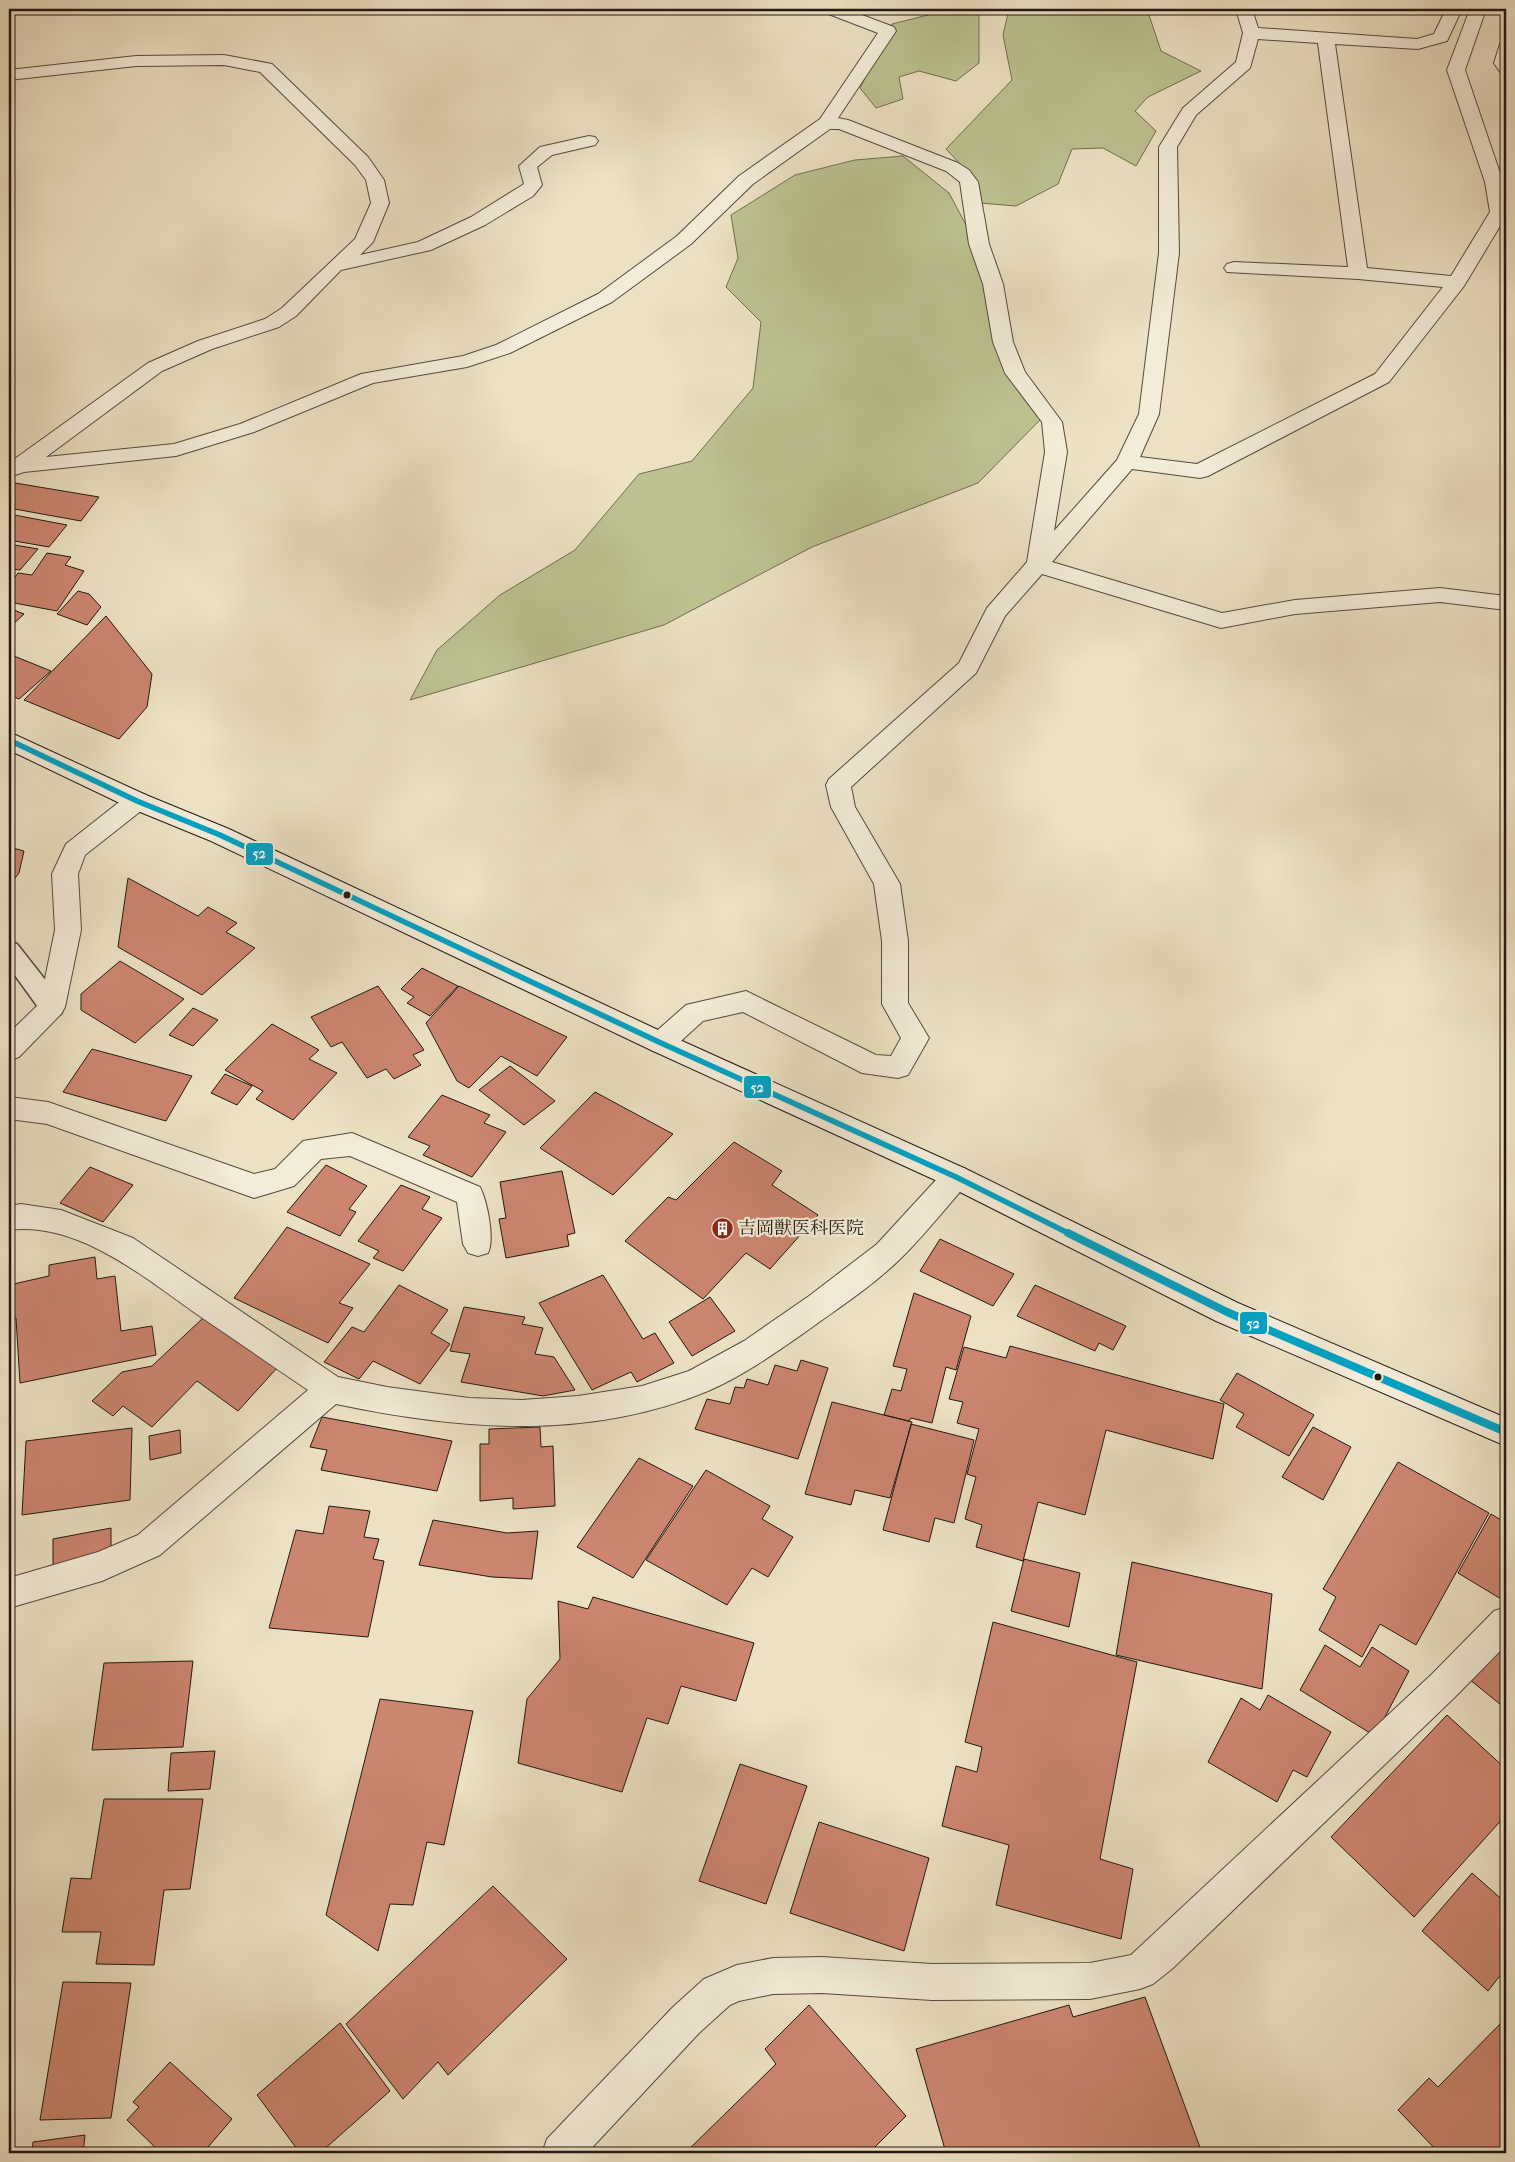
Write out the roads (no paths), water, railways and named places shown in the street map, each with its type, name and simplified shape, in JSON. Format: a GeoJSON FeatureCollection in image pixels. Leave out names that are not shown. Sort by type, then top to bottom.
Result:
{"type":"FeatureCollection","features":[{"type":"Feature","properties":{"kind":"street"},"geometry":{"type":"LineString","coordinates":[[15,468],[176,450],[247,428],[368,378],[467,361],[503,349],[605,298],[684,240],[746,180],[826,123],[888,31],[832,9]]}},
{"type":"Feature","properties":{"kind":"street"},"geometry":{"type":"LineString","coordinates":[[660,1043],[695,1012],[746,1000],[872,1065],[898,1067],[915,1038],[895,1004],[896,941],[887,884],[843,807],[838,785],[968,667],[995,614],[1127,462],[1149,414],[1169,253],[1168,147],[1189,112],[1244,64],[1252,33],[1244,9]]}},
{"type":"Feature","properties":{"kind":"street"},"geometry":{"type":"LineString","coordinates":[[1252,33],[1418,44],[1441,37],[1454,9]]}},
{"type":"Feature","properties":{"kind":"street"},"geometry":{"type":"LineString","coordinates":[[1127,462],[1200,471],[1382,378],[1457,282],[1499,212],[1494,182],[1456,70],[1478,9]]}},
{"type":"Feature","properties":{"kind":"street"},"geometry":{"type":"LineString","coordinates":[[1326,38],[1358,273]]}},
{"type":"Feature","properties":{"kind":"street"},"geometry":{"type":"LineString","coordinates":[[1506,48],[1503,63],[1506,68]]}},
{"type":"Feature","properties":{"kind":"street"},"geometry":{"type":"LineString","coordinates":[[9,75],[136,61],[224,60],[266,68],[362,161],[375,180],[380,203],[363,242],[335,266],[289,312],[272,323],[205,345],[155,367],[15,468]]}},
{"type":"Feature","properties":{"kind":"street"},"geometry":{"type":"LineString","coordinates":[[826,123],[842,124],[952,168],[963,174],[969,182],[979,244],[994,284],[1003,342],[1015,373],[1052,422],[1056,452],[1038,564]]}},
{"type":"Feature","properties":{"kind":"street"},"geometry":{"type":"LineString","coordinates":[[335,266],[424,246],[478,221],[526,192],[532,185],[528,166],[546,151],[589,141]]}},
{"type":"Feature","properties":{"kind":"street"},"geometry":{"type":"LineString","coordinates":[[1234,268],[1358,273],[1457,282]]}},
{"type":"Feature","properties":{"kind":"street"},"geometry":{"type":"LineString","coordinates":[[1038,564],[1222,620],[1295,607],[1440,595],[1506,603]]}},
{"type":"Feature","properties":{"kind":"street"},"geometry":{"type":"LineString","coordinates":[[9,740],[137,801],[229,839],[660,1043],[956,1177],[1228,1312],[1506,1432]]}},
{"type":"Feature","properties":{"kind":"street"},"geometry":{"type":"LineString","coordinates":[[9,1050],[52,1007],[68,930],[65,874],[75,850],[137,801]]}},
{"type":"Feature","properties":{"kind":"street"},"geometry":{"type":"LineString","coordinates":[[9,1108],[48,1113],[254,1186],[284,1178],[313,1149],[352,1144],[470,1195],[478,1244]]}},
{"type":"Feature","properties":{"kind":"street"},"geometry":{"type":"LineString","coordinates":[[9,1218],[21,1216],[61,1222],[123,1247],[331,1389],[387,1401],[469,1412],[522,1414],[578,1410],[642,1400],[698,1381],[747,1354],[820,1305],[897,1244],[956,1177]]}},
{"type":"Feature","properties":{"kind":"street"},"geometry":{"type":"LineString","coordinates":[[9,1593],[102,1566],[149,1545],[331,1389]]}},
{"type":"Feature","properties":{"kind":"street"},"geometry":{"type":"LineString","coordinates":[[562,2153],[686,2020],[718,1992],[737,1983],[773,1976],[822,1975],[932,1982],[1090,1981],[1140,1971],[1160,1955],[1444,1685],[1506,1622]]}},
{"type":"Feature","properties":{"kind":"lane"},"geometry":{"type":"LineString","coordinates":[[9,950],[52,1007]]}},
{"type":"Feature","properties":{"kind":"place","name":"吉岡獣医科医院"},"geometry":{"type":"Point","coordinates":[722,1228]}}]}
